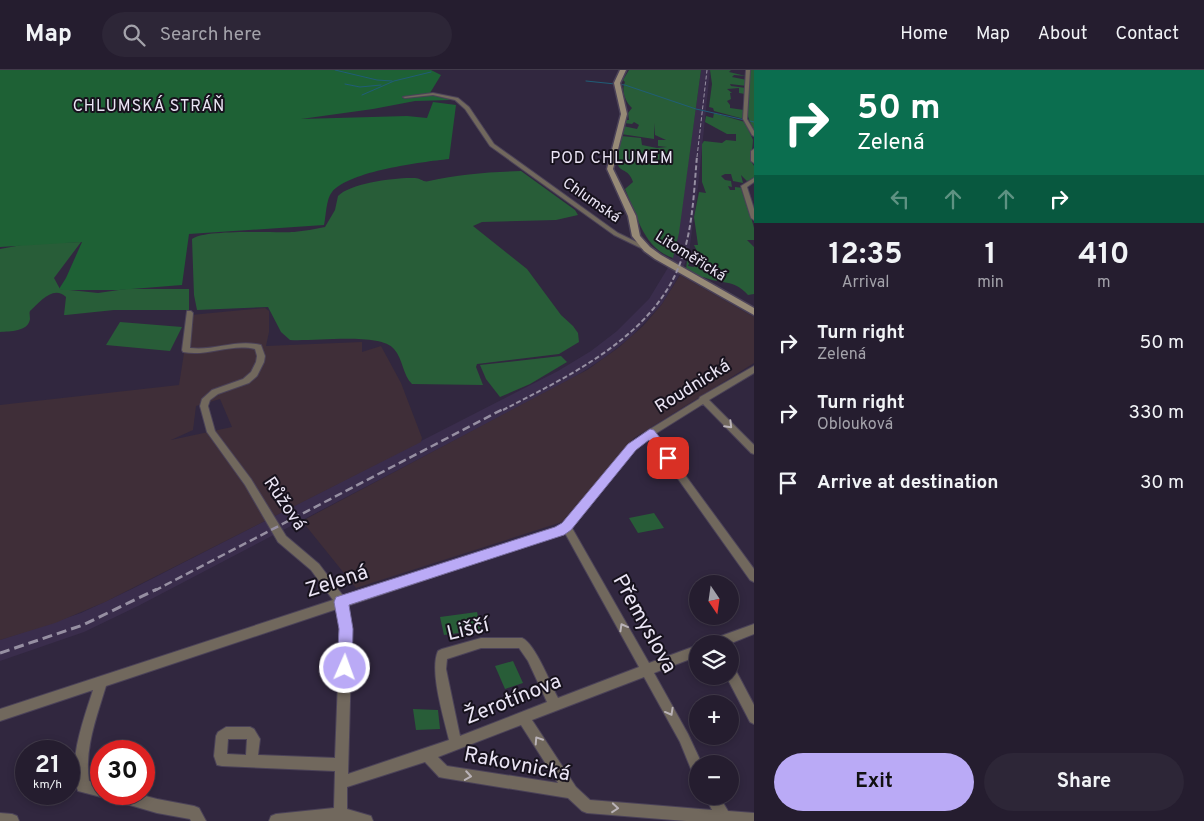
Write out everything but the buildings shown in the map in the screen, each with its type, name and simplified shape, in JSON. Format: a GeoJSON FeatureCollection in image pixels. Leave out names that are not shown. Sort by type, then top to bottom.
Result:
{"type":"FeatureCollection","features":[{"type":"Feature","properties":{"kind":"main road","name":"Litoměřická"},"geometry":{"type":"LineString","coordinates":[[623,70],[617,84],[624,114],[610,169],[630,212],[636,236],[648,249],[667,262],[754,312]]}},
{"type":"Feature","properties":{"kind":"street"},"geometry":{"type":"LineString","coordinates":[[748,70],[745,119],[754,135]]}},
{"type":"Feature","properties":{"kind":"street","name":"Chlumská"},"geometry":{"type":"LineString","coordinates":[[405,97],[433,94],[456,99],[467,108],[492,146],[616,234],[648,249]]}},
{"type":"Feature","properties":{"kind":"street"},"geometry":{"type":"LineString","coordinates":[[754,151],[754,161]]}},
{"type":"Feature","properties":{"kind":"street"},"geometry":{"type":"LineString","coordinates":[[754,180],[744,186],[754,218]]}},
{"type":"Feature","properties":{"kind":"street","name":"Růžová"},"geometry":{"type":"LineString","coordinates":[[189,313],[186,350],[200,352],[232,345],[251,344],[258,347],[261,356],[254,374],[246,380],[215,392],[206,399],[204,406],[211,432],[248,482],[282,539],[315,567],[341,602],[346,629],[340,814]]}},
{"type":"Feature","properties":{"kind":"street","name":"Roudnická"},"geometry":{"type":"LineString","coordinates":[[650,433],[753,370]]}},
{"type":"Feature","properties":{"kind":"street"},"geometry":{"type":"LineString","coordinates":[[703,399],[754,451]]}},
{"type":"Feature","properties":{"kind":"street"},"geometry":{"type":"LineString","coordinates":[[650,433],[754,577]]}},
{"type":"Feature","properties":{"kind":"street","name":"Zelená"},"geometry":{"type":"LineString","coordinates":[[0,715],[559,531],[566,527],[632,447],[650,433]]}},
{"type":"Feature","properties":{"kind":"street","name":"Přemyslova"},"geometry":{"type":"LineString","coordinates":[[566,527],[647,670],[692,755]]}},
{"type":"Feature","properties":{"kind":"street"},"geometry":{"type":"LineString","coordinates":[[738,635],[754,629]]}},
{"type":"Feature","properties":{"kind":"street","name":"Liščí"},"geometry":{"type":"LineString","coordinates":[[456,744],[440,669],[442,655],[482,644],[522,642],[532,657],[554,704]]}},
{"type":"Feature","properties":{"kind":"street","name":"Žerotínova"},"geometry":{"type":"LineString","coordinates":[[341,782],[356,779],[427,755],[554,704],[689,654]]}},
{"type":"Feature","properties":{"kind":"street"},"geometry":{"type":"LineString","coordinates":[[90,788],[83,786],[80,774],[91,719],[101,682]]}},
{"type":"Feature","properties":{"kind":"street"},"geometry":{"type":"LineString","coordinates":[[737,685],[754,718]]}},
{"type":"Feature","properties":{"kind":"street"},"geometry":{"type":"LineString","coordinates":[[523,717],[571,792]]}},
{"type":"Feature","properties":{"kind":"street","name":"Rakovnická"},"geometry":{"type":"LineString","coordinates":[[427,755],[444,772],[571,792],[588,806],[754,820]]}},
{"type":"Feature","properties":{"kind":"street"},"geometry":{"type":"LineString","coordinates":[[251,761],[342,765]]}},
{"type":"Feature","properties":{"kind":"street"},"geometry":{"type":"LineString","coordinates":[[154,805],[194,812],[199,821]]}},
{"type":"Feature","properties":{"kind":"street"},"geometry":{"type":"LineString","coordinates":[[717,805],[724,818]]}},
{"type":"Feature","properties":{"kind":"street"},"geometry":{"type":"LineString","coordinates":[[276,821],[340,814],[366,821]]}},
{"type":"Feature","properties":{"kind":"street"},"geometry":{"type":"LineString","coordinates":[[0,820],[12,821]]}},
{"type":"Feature","properties":{"kind":"shaded area"},"geometry":{"type":"Polygon","coordinates":[[[701,70],[710,70],[689,252],[683,269],[662,304],[631,337],[604,358],[570,380],[138,606],[84,632],[0,661],[0,640],[81,613],[132,589],[558,371],[591,351],[617,331],[649,299],[669,266],[676,249],[701,70]]]}},
{"type":"Feature","properties":{"kind":"shaded area"},"geometry":{"type":"Polygon","coordinates":[[[680,275],[754,317],[754,363],[634,438],[562,522],[356,588],[302,521],[587,370],[618,348],[643,326],[662,304],[680,275]]]}},
{"type":"Feature","properties":{"kind":"shaded area"},"geometry":{"type":"Polygon","coordinates":[[[265,308],[269,311],[269,332],[266,346],[362,342],[362,352],[381,346],[401,383],[422,438],[421,442],[105,602],[55,623],[0,640],[0,405],[179,385],[184,353],[189,352],[191,315],[265,308]],[[220,399],[196,406],[193,430],[171,440],[232,427],[220,399]]]}},
{"type":"Feature","properties":{"kind":"green space"},"geometry":{"type":"Polygon","coordinates":[[[0,70],[431,70],[441,75],[430,93],[451,100],[415,101],[301,119],[407,116],[427,118],[433,102],[456,105],[449,159],[387,169],[354,178],[341,185],[330,195],[324,225],[189,234],[182,285],[119,290],[63,290],[59,289],[82,242],[0,247],[0,70]]]}},
{"type":"Feature","properties":{"kind":"green space"},"geometry":{"type":"Polygon","coordinates":[[[629,70],[701,70],[679,233],[673,258],[655,247],[642,230],[625,189],[633,182],[630,176],[618,166],[621,136],[641,138],[642,145],[657,148],[667,147],[658,146],[658,140],[666,140],[655,135],[654,123],[654,139],[621,134],[623,126],[637,129],[639,125],[634,122],[632,124],[624,123],[625,120],[629,120],[628,113],[632,108],[626,99],[624,92],[625,82],[623,80],[629,70]]]}},
{"type":"Feature","properties":{"kind":"green space"},"geometry":{"type":"Polygon","coordinates":[[[710,70],[731,70],[729,72],[746,76],[734,75],[732,77],[747,80],[747,86],[730,84],[731,86],[746,88],[745,94],[739,93],[739,88],[727,89],[732,93],[730,93],[731,99],[727,101],[730,108],[744,110],[744,119],[714,111],[713,108],[709,107],[712,84],[710,70]]]}},
{"type":"Feature","properties":{"kind":"green space"},"geometry":{"type":"Polygon","coordinates":[[[749,70],[754,70],[754,132],[747,114],[749,70]]]}},
{"type":"Feature","properties":{"kind":"green space"},"geometry":{"type":"Polygon","coordinates":[[[714,113],[745,122],[753,140],[751,161],[754,166],[754,179],[747,181],[741,175],[743,183],[733,181],[731,174],[721,176],[725,180],[731,181],[732,187],[728,186],[730,190],[735,190],[735,187],[743,188],[754,228],[754,240],[747,240],[754,247],[754,294],[748,295],[732,284],[703,277],[703,279],[686,269],[687,261],[690,261],[688,266],[694,267],[696,263],[693,262],[696,255],[699,255],[694,245],[698,245],[694,217],[699,192],[706,193],[702,182],[702,144],[704,141],[722,143],[726,140],[736,141],[736,134],[727,134],[705,122],[706,116],[713,118],[714,113]]]}},
{"type":"Feature","properties":{"kind":"green space"},"geometry":{"type":"Polygon","coordinates":[[[521,171],[575,210],[578,215],[556,220],[482,222],[473,226],[527,269],[561,315],[578,333],[579,342],[559,354],[477,364],[476,367],[483,385],[412,384],[397,353],[386,344],[361,339],[290,340],[281,332],[268,307],[197,310],[194,295],[192,239],[210,234],[294,232],[325,227],[335,210],[338,196],[344,191],[363,184],[407,178],[427,181],[463,175],[521,171]]]}},
{"type":"Feature","properties":{"kind":"green space"},"geometry":{"type":"Polygon","coordinates":[[[81,242],[54,278],[60,289],[98,293],[126,289],[189,289],[189,310],[114,310],[64,315],[66,297],[56,293],[42,299],[30,311],[29,323],[22,329],[0,332],[0,249],[27,244],[81,242]]]}},
{"type":"Feature","properties":{"kind":"green space"},"geometry":{"type":"Polygon","coordinates":[[[120,322],[182,327],[170,351],[106,345],[120,322]]]}},
{"type":"Feature","properties":{"kind":"green space"},"geometry":{"type":"Polygon","coordinates":[[[561,356],[567,362],[530,384],[500,397],[486,379],[480,365],[561,356]]]}},
{"type":"Feature","properties":{"kind":"green space"},"geometry":{"type":"Polygon","coordinates":[[[654,513],[664,528],[638,533],[629,518],[654,513]]]}},
{"type":"Feature","properties":{"kind":"green space"},"geometry":{"type":"Polygon","coordinates":[[[477,612],[481,630],[444,635],[440,617],[477,612]]]}},
{"type":"Feature","properties":{"kind":"green space"},"geometry":{"type":"Polygon","coordinates":[[[513,661],[523,683],[505,689],[495,666],[513,661]]]}},
{"type":"Feature","properties":{"kind":"green space"},"geometry":{"type":"Polygon","coordinates":[[[413,709],[438,710],[440,729],[416,730],[413,709]]]}},
{"type":"Feature","properties":{"kind":"waterway"},"geometry":{"type":"LineString","coordinates":[[335,70],[377,80],[392,81]]}},
{"type":"Feature","properties":{"kind":"waterway"},"geometry":{"type":"LineString","coordinates":[[362,95],[394,81],[431,72]]}},
{"type":"Feature","properties":{"kind":"waterway"},"geometry":{"type":"LineString","coordinates":[[586,81],[625,85],[696,109],[745,120]]}},
{"type":"Feature","properties":{"kind":"waterway"},"geometry":{"type":"LineString","coordinates":[[345,84],[360,87],[381,85]]}},
{"type":"Feature","properties":{"kind":"waterway"},"geometry":{"type":"LineString","coordinates":[[750,121],[754,122]]}},
{"type":"Feature","properties":{"kind":"railway"},"geometry":{"type":"LineString","coordinates":[[697,157],[707,70]]}},
{"type":"Feature","properties":{"kind":"railway"},"geometry":{"type":"LineString","coordinates":[[503,410],[556,382],[608,350],[632,331],[652,310],[670,285],[686,246],[697,156]]}},
{"type":"Feature","properties":{"kind":"railway"},"geometry":{"type":"LineString","coordinates":[[154,591],[505,408]]}},
{"type":"Feature","properties":{"kind":"railway"},"geometry":{"type":"LineString","coordinates":[[0,653],[83,625],[157,589]]}},
{"type":"Feature","properties":{"kind":"district","name":"CHLUMSKÁ STRÁŇ"},"geometry":{"type":"Point","coordinates":[149,107]}},
{"type":"Feature","properties":{"kind":"district","name":"POD CHLUMEM"},"geometry":{"type":"Point","coordinates":[612,159]}},
{"type":"Feature","properties":{"kind":"route"},"geometry":{"type":"LineString","coordinates":[[345,668],[346,629],[341,602],[559,531],[566,527],[632,447],[650,433],[668,458]]}}]}
